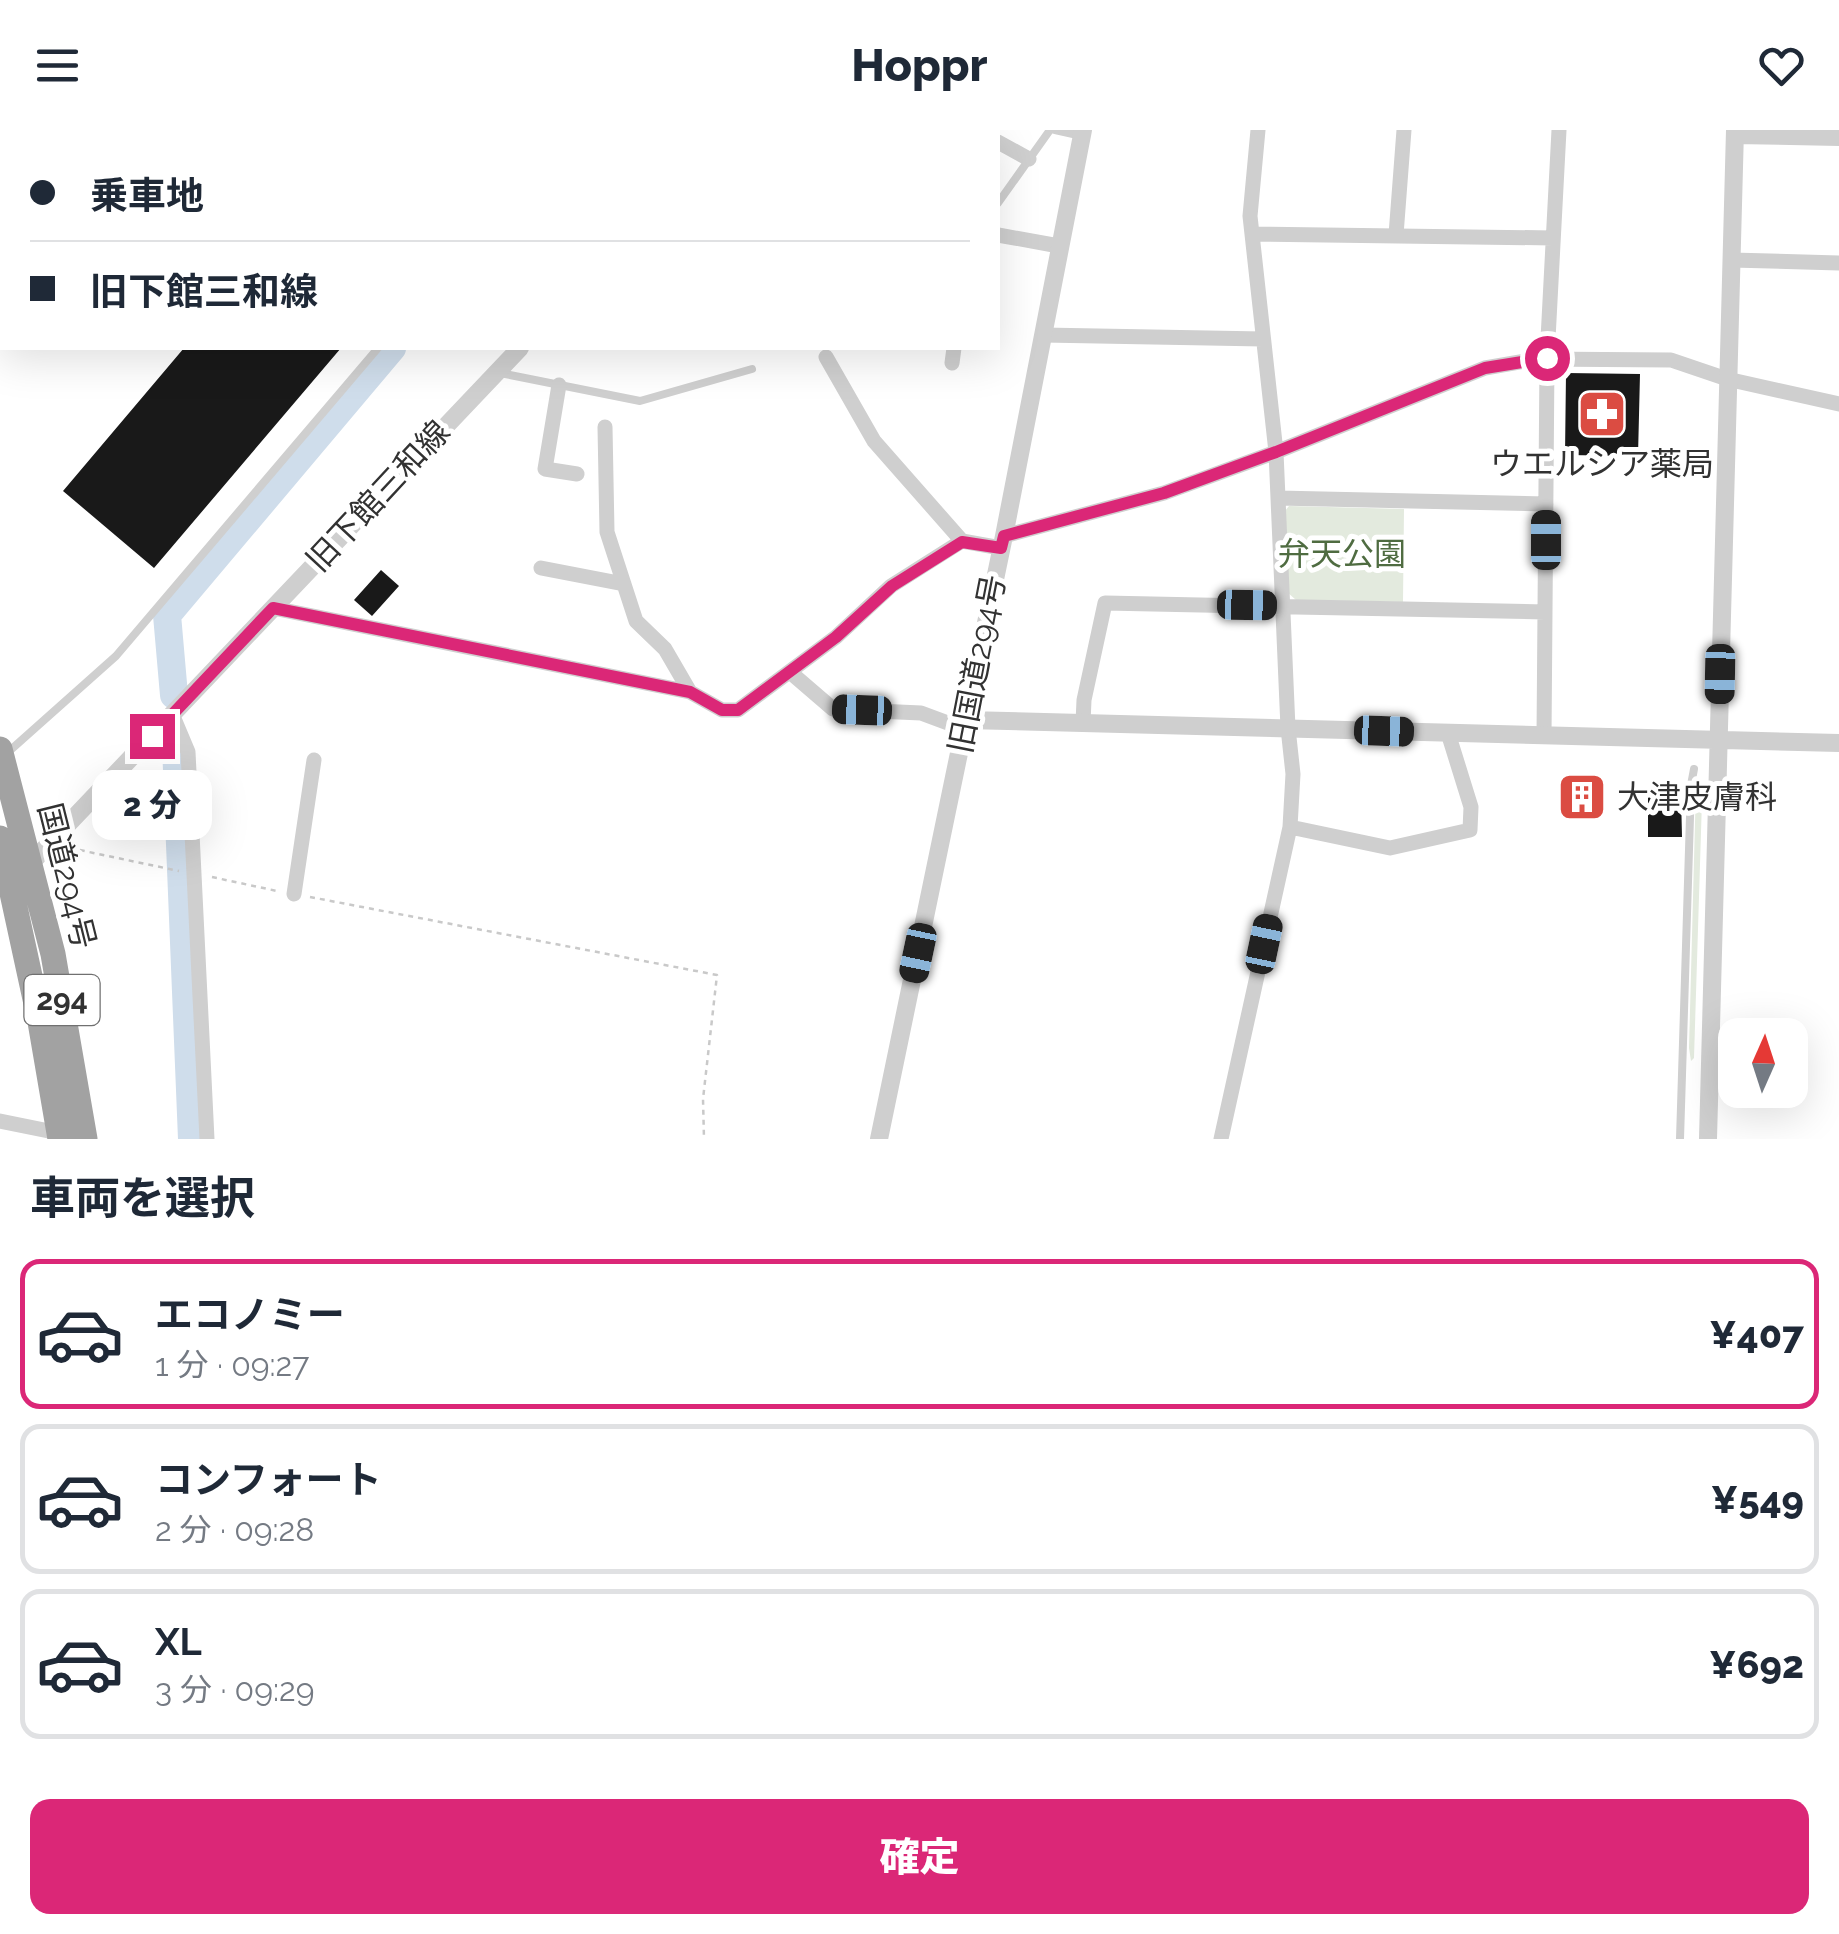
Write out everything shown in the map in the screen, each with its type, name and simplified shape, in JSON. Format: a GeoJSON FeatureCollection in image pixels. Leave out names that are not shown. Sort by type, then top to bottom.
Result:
{"type":"FeatureCollection","features":[{"type":"Feature","properties":{"kind":"highway","name":"国道294号"},"geometry":{"type":"LineString","coordinates":[[1,753],[31,863],[69,1038],[84,1139]]}},
{"type":"Feature","properties":{"kind":"highway","name":"国道294号"},"geometry":{"type":"LineString","coordinates":[[0,838],[40,1022],[59,1136]]}},
{"type":"Feature","properties":{"kind":"street"},"geometry":{"type":"LineString","coordinates":[[1221,1139],[1290,826],[1293,774],[1276,452],[1250,216],[1258,130]]}},
{"type":"Feature","properties":{"kind":"street"},"geometry":{"type":"LineString","coordinates":[[1396,234],[1404,130]]}},
{"type":"Feature","properties":{"kind":"street"},"geometry":{"type":"LineString","coordinates":[[1544,736],[1547,358],[1559,130]]}},
{"type":"Feature","properties":{"kind":"street","name":"旧国道294号"},"geometry":{"type":"LineString","coordinates":[[879,1139],[1043,335],[1078,132]]}},
{"type":"Feature","properties":{"kind":"street"},"geometry":{"type":"LineString","coordinates":[[1708,1139],[1735,132],[1839,137]]}},
{"type":"Feature","properties":{"kind":"street"},"geometry":{"type":"LineString","coordinates":[[1000,143],[1028,159]]}},
{"type":"Feature","properties":{"kind":"street"},"geometry":{"type":"LineString","coordinates":[[1252,234],[1553,238]]}},
{"type":"Feature","properties":{"kind":"street"},"geometry":{"type":"LineString","coordinates":[[1000,235],[1059,246]]}},
{"type":"Feature","properties":{"kind":"street"},"geometry":{"type":"LineString","coordinates":[[1731,260],[1839,263]]}},
{"type":"Feature","properties":{"kind":"street"},"geometry":{"type":"LineString","coordinates":[[1043,335],[1263,340]]}},
{"type":"Feature","properties":{"kind":"street","name":"旧下館三和線"},"geometry":{"type":"LineString","coordinates":[[31,863],[518,350]]}},
{"type":"Feature","properties":{"kind":"street"},"geometry":{"type":"LineString","coordinates":[[826,357],[874,441],[962,542]]}},
{"type":"Feature","properties":{"kind":"street"},"geometry":{"type":"LineString","coordinates":[[273,608],[690,692],[722,710],[738,710],[836,637],[892,586],[962,542],[1002,542],[1164,493],[1485,368],[1547,358],[1671,360],[1727,379],[1839,404]]}},
{"type":"Feature","properties":{"kind":"street"},"geometry":{"type":"LineString","coordinates":[[559,385],[545,469],[578,474]]}},
{"type":"Feature","properties":{"kind":"street"},"geometry":{"type":"LineString","coordinates":[[605,427],[607,532],[636,621],[665,649],[690,692]]}},
{"type":"Feature","properties":{"kind":"street"},"geometry":{"type":"LineString","coordinates":[[1278,498],[1546,504]]}},
{"type":"Feature","properties":{"kind":"street"},"geometry":{"type":"LineString","coordinates":[[541,568],[624,584]]}},
{"type":"Feature","properties":{"kind":"street"},"geometry":{"type":"LineString","coordinates":[[1083,722],[1084,700],[1105,603],[1545,612]]}},
{"type":"Feature","properties":{"kind":"street"},"geometry":{"type":"LineString","coordinates":[[790,672],[832,709],[922,712],[965,724],[1083,722],[1839,744]]}},
{"type":"Feature","properties":{"kind":"street"},"geometry":{"type":"LineString","coordinates":[[172,714],[188,752],[206,1139]]}},
{"type":"Feature","properties":{"kind":"street"},"geometry":{"type":"LineString","coordinates":[[1290,826],[1390,848],[1470,830],[1470,807],[1448,733]]}},
{"type":"Feature","properties":{"kind":"street"},"geometry":{"type":"LineString","coordinates":[[294,894],[314,760]]}},
{"type":"Feature","properties":{"kind":"street"},"geometry":{"type":"LineString","coordinates":[[0,1120],[59,1136]]}},
{"type":"Feature","properties":{"kind":"lane"},"geometry":{"type":"LineString","coordinates":[[1000,200],[1052,130],[1078,132]]}},
{"type":"Feature","properties":{"kind":"lane"},"geometry":{"type":"LineString","coordinates":[[1,753],[116,656],[376,350]]}},
{"type":"Feature","properties":{"kind":"lane"},"geometry":{"type":"LineString","coordinates":[[496,372],[640,401],[752,369]]}},
{"type":"Feature","properties":{"kind":"lane"},"geometry":{"type":"LineString","coordinates":[[1680,1139],[1694,769]]}},
{"type":"Feature","properties":{"kind":"path"},"geometry":{"type":"LineString","coordinates":[[63,830],[67,848],[716,975],[703,1099],[704,1139]]}},
{"type":"Feature","properties":{"kind":"green space","name":"弁天公園"},"geometry":{"type":"Polygon","coordinates":[[[1289,506],[1404,509],[1403,602],[1296,600],[1287,592],[1280,517],[1289,506]]]}},
{"type":"Feature","properties":{"kind":"green space"},"geometry":{"type":"Polygon","coordinates":[[[1699,782],[1702,800],[1691,1061],[1696,785],[1699,782]]]}},
{"type":"Feature","properties":{"kind":"building"},"geometry":{"type":"Polygon","coordinates":[[[182,350],[339,350],[154,568],[63,491],[182,350]]]}},
{"type":"Feature","properties":{"kind":"building","name":"ウエルシア薬局"},"geometry":{"type":"Polygon","coordinates":[[[1566,373],[1640,374],[1638,456],[1565,455],[1566,373]]]}},
{"type":"Feature","properties":{"kind":"building"},"geometry":{"type":"Polygon","coordinates":[[[381,570],[399,586],[372,616],[354,600],[381,570]]]}},
{"type":"Feature","properties":{"kind":"building","name":"大津皮膚科"},"geometry":{"type":"Polygon","coordinates":[[[1570,781],[1601,789],[1595,812],[1562,804],[1570,781]]]}},
{"type":"Feature","properties":{"kind":"building"},"geometry":{"type":"Polygon","coordinates":[[[1648,792],[1681,794],[1682,837],[1648,837],[1648,792]]]}},
{"type":"Feature","properties":{"kind":"waterway"},"geometry":{"type":"LineString","coordinates":[[174,695],[167,615],[390,350]]}},
{"type":"Feature","properties":{"kind":"waterway"},"geometry":{"type":"LineString","coordinates":[[176,746],[192,1139]]}},
{"type":"Feature","properties":{"kind":"place","name":"ウエルシア薬局"},"geometry":{"type":"Point","coordinates":[1602,414]}},
{"type":"Feature","properties":{"kind":"place","name":"大津皮膚科"},"geometry":{"type":"Point","coordinates":[1582,797]}},
{"type":"Feature","properties":{"kind":"route"},"geometry":{"type":"LineString","coordinates":[[152,736],[273,608],[690,692],[722,710],[738,710],[836,637],[892,586],[962,542],[1001,548],[1004,536],[1164,493],[1485,368],[1547,358]]}}]}
